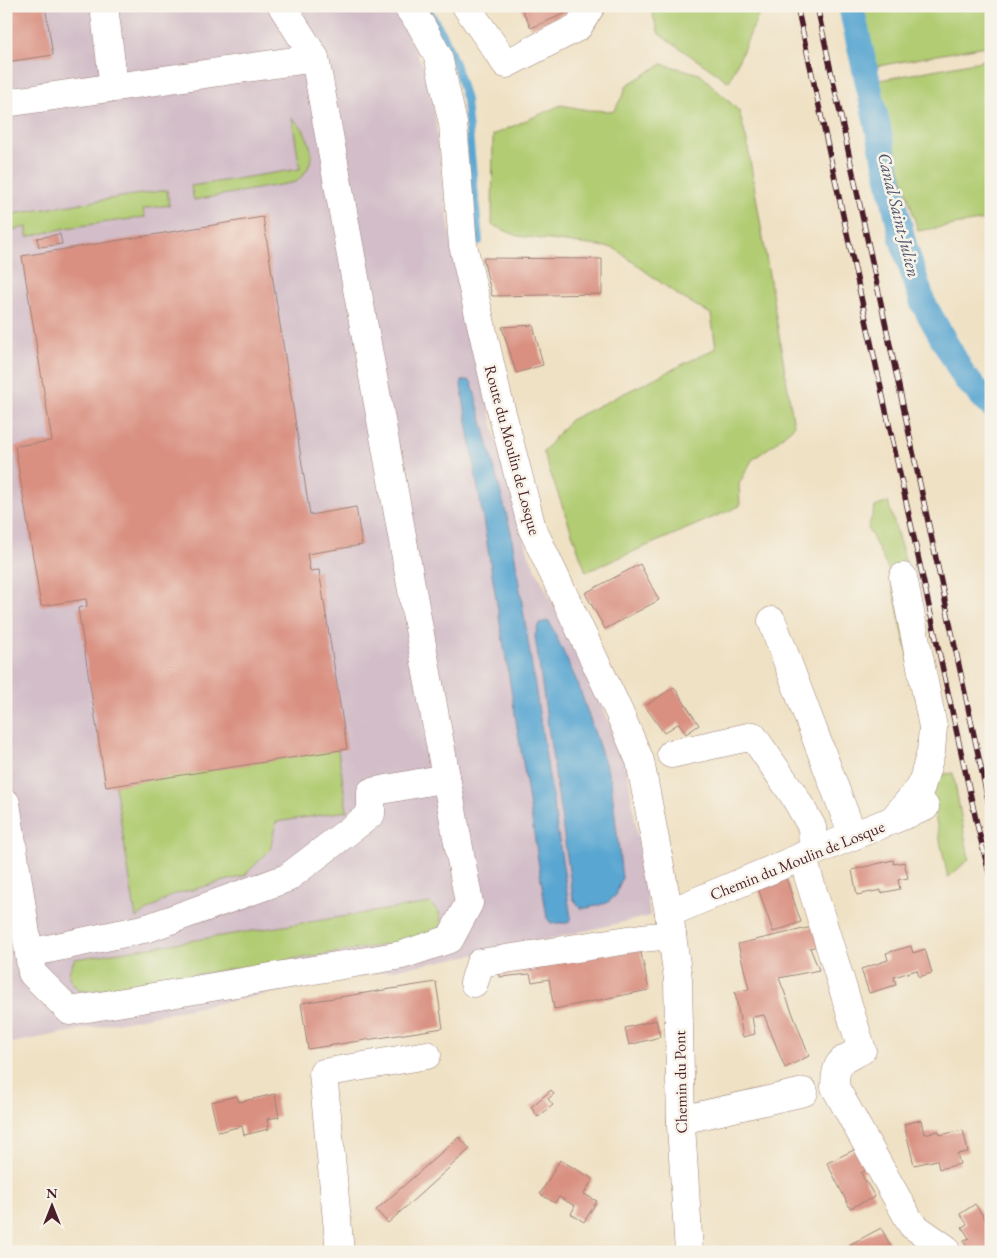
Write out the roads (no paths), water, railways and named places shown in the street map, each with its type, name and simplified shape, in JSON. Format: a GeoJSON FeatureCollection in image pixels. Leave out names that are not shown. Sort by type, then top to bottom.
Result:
{"type":"FeatureCollection","features":[{"type":"Feature","properties":{"kind":"street"},"geometry":{"type":"LineString","coordinates":[[104,6],[114,88]]}},
{"type":"Feature","properties":{"kind":"street"},"geometry":{"type":"LineString","coordinates":[[6,803],[32,973],[70,1011],[402,955],[450,939],[469,903],[315,58],[282,6]]}},
{"type":"Feature","properties":{"kind":"street","name":"Route du Moulin de Losque"},"geometry":{"type":"LineString","coordinates":[[406,6],[420,25],[438,56],[453,124],[463,244],[497,394],[532,528],[619,712],[640,761],[670,924]]}},
{"type":"Feature","properties":{"kind":"street"},"geometry":{"type":"LineString","coordinates":[[466,6],[506,64],[578,27],[591,6]]}},
{"type":"Feature","properties":{"kind":"street"},"geometry":{"type":"LineString","coordinates":[[6,103],[315,58]]}},
{"type":"Feature","properties":{"kind":"street"},"geometry":{"type":"LineString","coordinates":[[893,820],[920,787],[931,752],[933,727],[903,577]]}},
{"type":"Feature","properties":{"kind":"street"},"geometry":{"type":"LineString","coordinates":[[772,621],[853,836]]}},
{"type":"Feature","properties":{"kind":"street"},"geometry":{"type":"LineString","coordinates":[[671,754],[753,736],[793,794],[812,826],[808,854],[862,1050],[842,1060],[835,1071],[835,1087],[912,1225],[945,1248]]}},
{"type":"Feature","properties":{"kind":"street"},"geometry":{"type":"LineString","coordinates":[[29,953],[148,928],[287,878],[371,814],[371,792],[446,778]]}},
{"type":"Feature","properties":{"kind":"street","name":"Chemin du Moulin de Losque"},"geometry":{"type":"LineString","coordinates":[[474,983],[480,963],[641,938],[808,854],[925,807]]}},
{"type":"Feature","properties":{"kind":"street","name":"Chemin du Pont"},"geometry":{"type":"LineString","coordinates":[[670,924],[678,979],[681,1120],[689,1252]]}},
{"type":"Feature","properties":{"kind":"street"},"geometry":{"type":"LineString","coordinates":[[340,1252],[323,1073],[426,1055]]}},
{"type":"Feature","properties":{"kind":"street"},"geometry":{"type":"LineString","coordinates":[[681,1120],[804,1092]]}},
{"type":"Feature","properties":{"kind":"water"},"geometry":{"type":"Polygon","coordinates":[[[469,380],[472,383],[511,532],[571,918],[568,923],[551,923],[547,918],[461,385],[462,381],[469,380]]]}},
{"type":"Feature","properties":{"kind":"water"},"geometry":{"type":"Polygon","coordinates":[[[549,621],[578,684],[611,781],[622,878],[616,895],[607,903],[587,908],[580,908],[573,898],[535,636],[539,623],[549,621]]]}},
{"type":"Feature","properties":{"kind":"waterway"},"geometry":{"type":"LineString","coordinates":[[426,6],[444,36],[457,69],[466,100],[479,241]]}},
{"type":"Feature","properties":{"kind":"waterway","name":"Canal Saint-Julien"},"geometry":{"type":"LineString","coordinates":[[851,6],[903,242],[923,303],[965,378],[991,405]]}},
{"type":"Feature","properties":{"kind":"railway"},"geometry":{"type":"LineString","coordinates":[[797,6],[991,881]]}},
{"type":"Feature","properties":{"kind":"railway"},"geometry":{"type":"LineString","coordinates":[[817,6],[991,814]]}}]}
